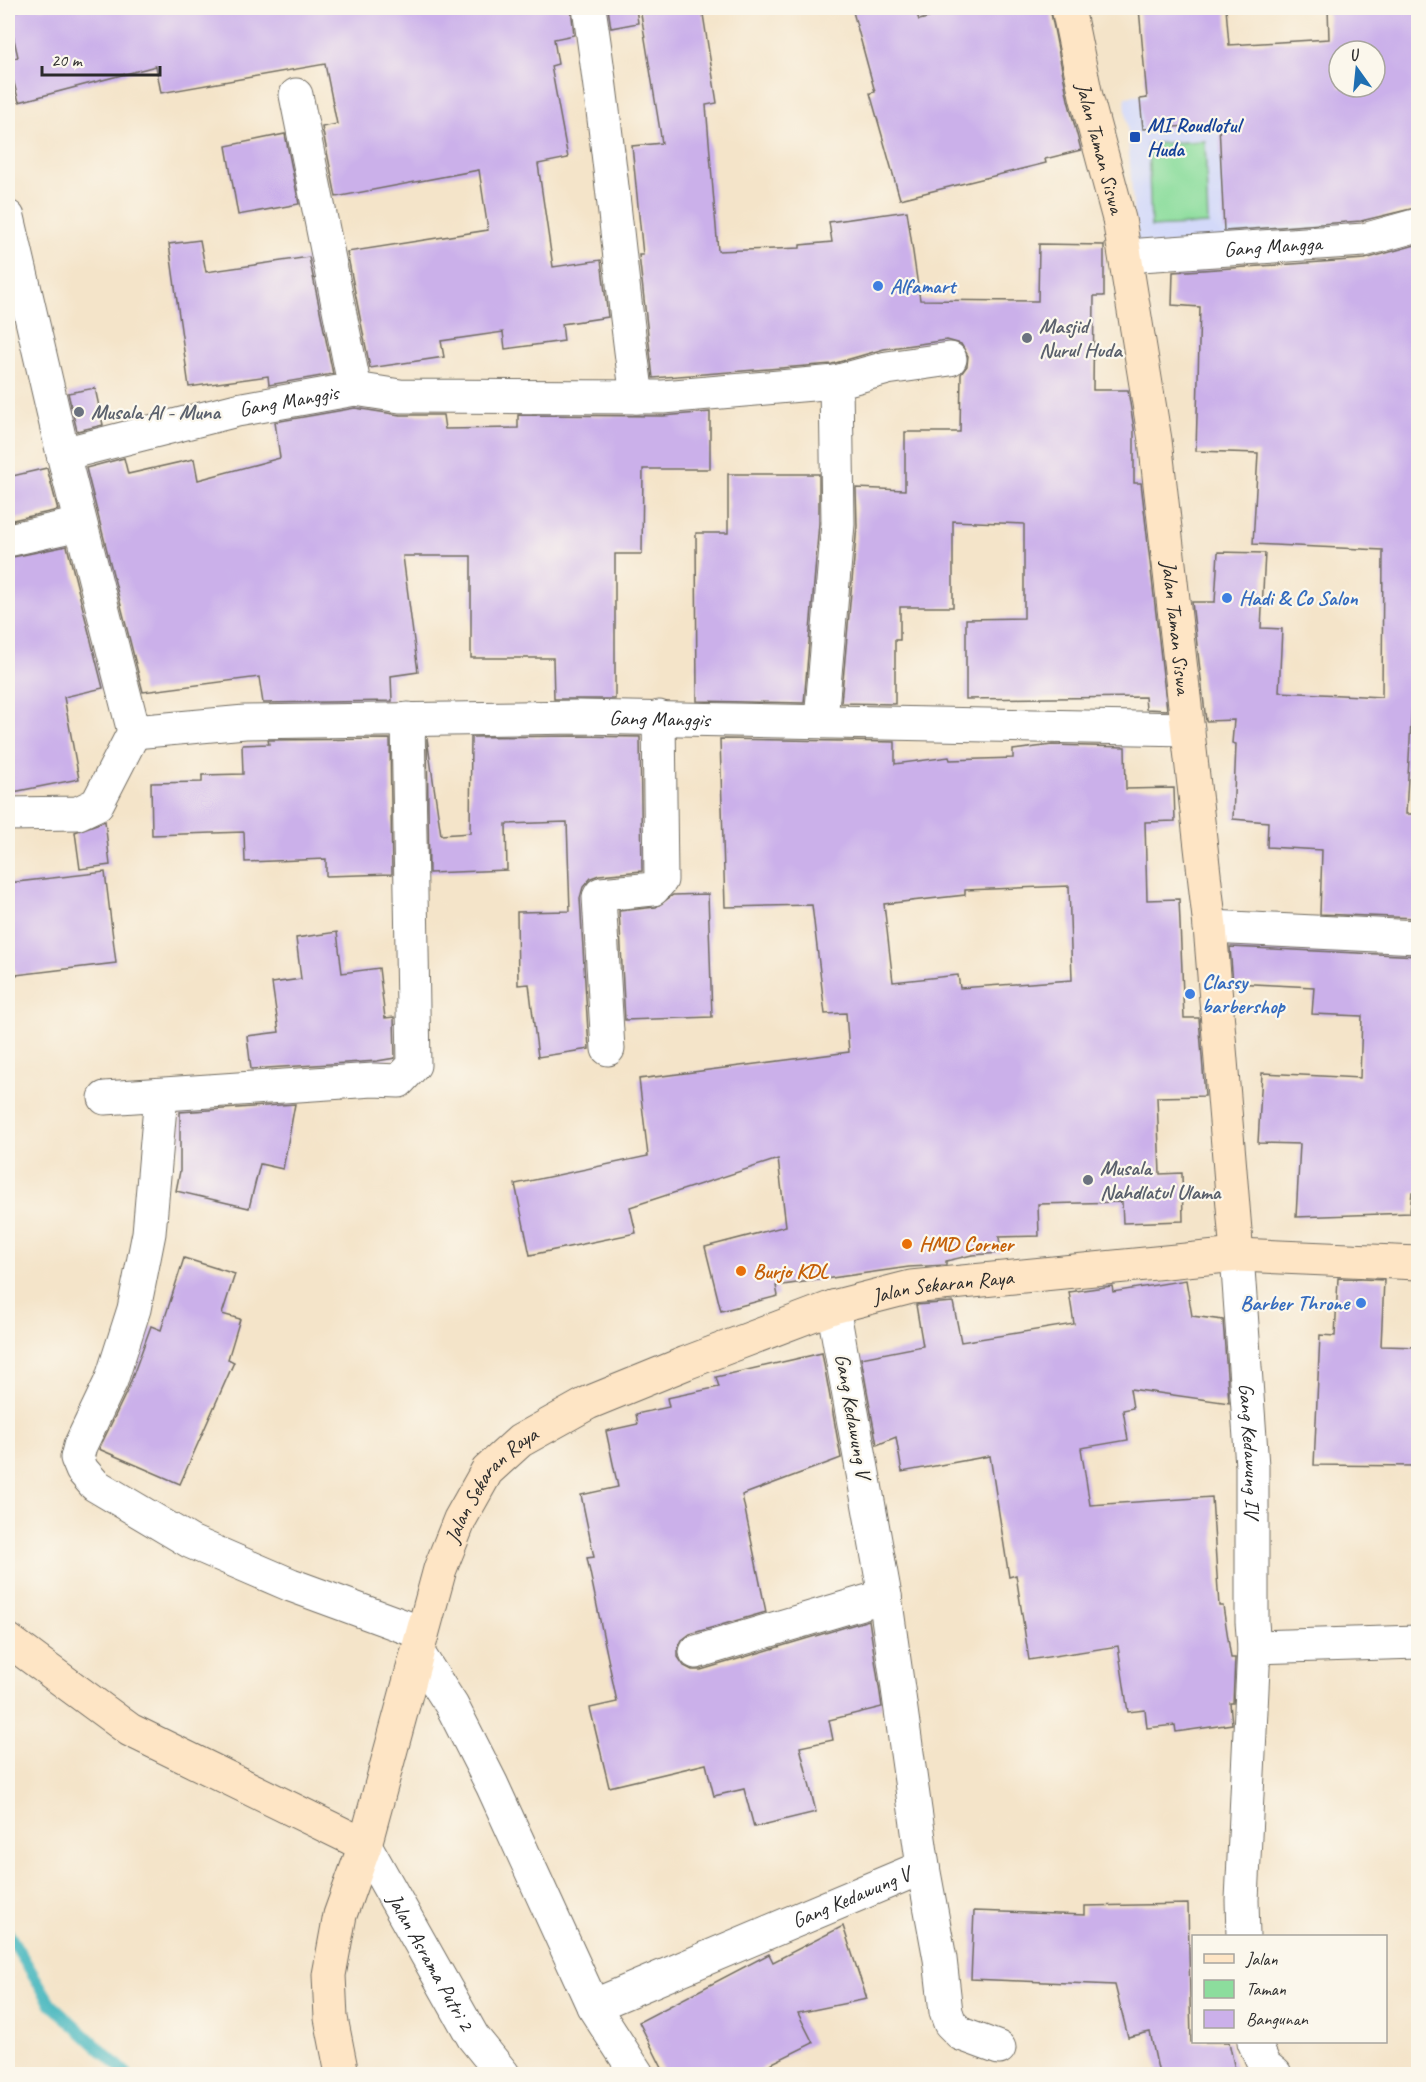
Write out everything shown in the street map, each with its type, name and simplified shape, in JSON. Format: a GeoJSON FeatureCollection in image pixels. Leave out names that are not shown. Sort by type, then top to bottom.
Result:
{"type":"FeatureCollection","features":[{"type":"Feature","properties":{"kind":"main road","name":"Jalan Taman Siswa"},"geometry":{"type":"LineString","coordinates":[[1068,8],[1086,96],[1119,219],[1155,440],[1210,927],[1237,1255]]}},
{"type":"Feature","properties":{"kind":"main road","name":"Jalan Sekaran Raya"},"geometry":{"type":"LineString","coordinates":[[342,2074],[331,2018],[329,1975],[340,1915],[365,1845],[440,1569],[460,1519],[487,1471],[520,1441],[588,1403],[833,1307],[911,1287],[1237,1255],[1419,1263]]}},
{"type":"Feature","properties":{"kind":"main road"},"geometry":{"type":"LineString","coordinates":[[8,1640],[130,1730],[365,1845]]}},
{"type":"Feature","properties":{"kind":"street"},"geometry":{"type":"LineString","coordinates":[[589,8],[609,145],[620,277],[637,397]]}},
{"type":"Feature","properties":{"kind":"street"},"geometry":{"type":"LineString","coordinates":[[296,95],[355,389]]}},
{"type":"Feature","properties":{"kind":"street"},"geometry":{"type":"LineString","coordinates":[[8,218],[63,454],[134,732],[97,804],[89,810],[78,813],[8,814]]}},
{"type":"Feature","properties":{"kind":"street","name":"Gang Mangga"},"geometry":{"type":"LineString","coordinates":[[1126,256],[1364,240],[1419,225]]}},
{"type":"Feature","properties":{"kind":"street","name":"Gang Manggis"},"geometry":{"type":"LineString","coordinates":[[63,454],[237,410],[355,389],[400,396],[637,397],[836,382],[887,368],[950,359]]}},
{"type":"Feature","properties":{"kind":"street"},"geometry":{"type":"LineString","coordinates":[[821,720],[838,524],[836,382]]}},
{"type":"Feature","properties":{"kind":"street"},"geometry":{"type":"LineString","coordinates":[[8,540],[81,524]]}},
{"type":"Feature","properties":{"kind":"street"},"geometry":{"type":"LineString","coordinates":[[608,1049],[599,897],[601,894],[653,889],[661,880],[659,717]]}},
{"type":"Feature","properties":{"kind":"street","name":"Gang Manggis"},"geometry":{"type":"LineString","coordinates":[[134,732],[245,722],[659,717],[1188,729]]}},
{"type":"Feature","properties":{"kind":"street"},"geometry":{"type":"LineString","coordinates":[[105,1098],[373,1080],[399,1081],[414,1065],[408,719]]}},
{"type":"Feature","properties":{"kind":"street"},"geometry":{"type":"LineString","coordinates":[[1210,927],[1419,937]]}},
{"type":"Feature","properties":{"kind":"street"},"geometry":{"type":"LineString","coordinates":[[161,1095],[149,1233],[134,1309],[111,1381],[80,1446],[77,1458],[82,1470],[95,1485],[191,1542],[420,1643],[492,1785],[593,2006],[637,2074]]}},
{"type":"Feature","properties":{"kind":"street","name":"Gang Kedawung IV"},"geometry":{"type":"LineString","coordinates":[[1237,1255],[1252,1466],[1254,1647],[1242,1900],[1243,1935]]}},
{"type":"Feature","properties":{"kind":"street","name":"Gang Kedawung V"},"geometry":{"type":"LineString","coordinates":[[593,2006],[923,1867],[885,1596],[833,1307]]}},
{"type":"Feature","properties":{"kind":"street"},"geometry":{"type":"LineString","coordinates":[[696,1652],[885,1596]]}},
{"type":"Feature","properties":{"kind":"street"},"geometry":{"type":"LineString","coordinates":[[1254,1647],[1419,1642]]}},
{"type":"Feature","properties":{"kind":"street","name":"Jalan Asrama Putri 2"},"geometry":{"type":"LineString","coordinates":[[365,1845],[473,2037],[503,2074]]}},
{"type":"Feature","properties":{"kind":"street"},"geometry":{"type":"LineString","coordinates":[[923,1867],[940,1959],[946,2012],[950,2023],[961,2034],[999,2048]]}},
{"type":"Feature","properties":{"kind":"street"},"geometry":{"type":"LineString","coordinates":[[1254,2043],[1265,2066],[1275,2074]]}},
{"type":"Feature","properties":{"kind":"shaded area"},"geometry":{"type":"Polygon","coordinates":[[[1243,84],[1327,87],[1327,99],[1342,99],[1370,213],[1313,238],[1136,246],[1125,97],[1243,84]]]}},
{"type":"Feature","properties":{"kind":"green space"},"geometry":{"type":"Polygon","coordinates":[[[1205,141],[1208,224],[1151,227],[1148,144],[1205,141]]]}},
{"type":"Feature","properties":{"kind":"building"},"geometry":{"type":"Polygon","coordinates":[[[28,8],[571,8],[574,35],[554,39],[558,64],[551,66],[568,158],[538,164],[553,267],[601,260],[608,317],[562,324],[564,341],[505,349],[503,332],[441,341],[444,357],[370,368],[347,252],[488,230],[479,170],[336,197],[322,127],[337,124],[325,64],[161,93],[156,66],[19,102],[8,60],[18,57],[8,13],[28,8]]]}},
{"type":"Feature","properties":{"kind":"building"},"geometry":{"type":"Polygon","coordinates":[[[608,8],[636,8],[638,23],[611,28],[608,8]]]}},
{"type":"Feature","properties":{"kind":"building"},"geometry":{"type":"Polygon","coordinates":[[[640,8],[702,8],[717,103],[706,105],[718,251],[800,248],[800,245],[832,242],[829,222],[907,211],[920,300],[1038,301],[1039,244],[1104,245],[1104,296],[1094,296],[1093,390],[1128,390],[1134,429],[1134,483],[1141,483],[1167,710],[1146,709],[1145,697],[966,699],[966,619],[1024,618],[1024,524],[953,521],[953,607],[900,607],[900,640],[895,640],[895,704],[841,703],[857,526],[856,488],[905,490],[905,432],[960,432],[961,374],[967,366],[968,356],[961,344],[947,340],[884,349],[832,364],[653,378],[639,255],[643,255],[632,146],[662,143],[640,8]]]}},
{"type":"Feature","properties":{"kind":"building"},"geometry":{"type":"Polygon","coordinates":[[[852,8],[915,8],[919,20],[966,8],[1050,8],[1068,100],[1081,150],[1045,159],[1046,163],[900,199],[870,93],[875,92],[852,8]]]}},
{"type":"Feature","properties":{"kind":"building"},"geometry":{"type":"Polygon","coordinates":[[[1139,8],[1226,8],[1229,45],[1327,39],[1327,99],[1387,99],[1387,39],[1329,39],[1328,8],[1419,8],[1419,207],[1361,221],[1224,231],[1219,124],[1143,129],[1140,99],[1147,98],[1139,8]]]}},
{"type":"Feature","properties":{"kind":"building"},"geometry":{"type":"Polygon","coordinates":[[[285,134],[299,204],[238,215],[226,146],[285,134]]]}},
{"type":"Feature","properties":{"kind":"building"},"geometry":{"type":"Polygon","coordinates":[[[200,240],[206,272],[309,257],[333,374],[269,385],[268,376],[189,387],[169,244],[200,240]]]}},
{"type":"Feature","properties":{"kind":"building"},"geometry":{"type":"Polygon","coordinates":[[[1419,244],[1419,685],[1413,685],[1406,814],[1419,814],[1417,918],[1320,914],[1322,850],[1267,847],[1268,822],[1233,819],[1236,744],[1232,743],[1234,720],[1206,721],[1192,602],[1215,602],[1218,552],[1265,553],[1261,628],[1282,629],[1279,692],[1382,697],[1383,550],[1253,544],[1258,453],[1196,451],[1200,307],[1172,305],[1173,272],[1365,259],[1419,244]]]}},
{"type":"Feature","properties":{"kind":"building","name":"Musala Al - Muna"},"geometry":{"type":"Polygon","coordinates":[[[95,388],[103,425],[77,431],[68,393],[95,388]]]}},
{"type":"Feature","properties":{"kind":"building"},"geometry":{"type":"Polygon","coordinates":[[[355,408],[400,415],[443,415],[445,429],[518,428],[518,415],[663,416],[710,412],[710,469],[643,469],[642,554],[615,554],[615,699],[554,699],[553,658],[471,658],[471,556],[403,556],[418,672],[391,676],[392,701],[263,703],[259,677],[143,692],[86,468],[124,458],[128,474],[194,459],[198,480],[280,458],[275,422],[355,408]]]}},
{"type":"Feature","properties":{"kind":"building"},"geometry":{"type":"Polygon","coordinates":[[[47,468],[58,510],[8,521],[8,477],[47,468]]]}},
{"type":"Feature","properties":{"kind":"building"},"geometry":{"type":"Polygon","coordinates":[[[728,474],[819,474],[819,523],[804,703],[697,701],[696,533],[728,533],[728,474]]]}},
{"type":"Feature","properties":{"kind":"building"},"geometry":{"type":"Polygon","coordinates":[[[67,546],[103,688],[64,697],[79,779],[8,793],[8,558],[67,546]]]}},
{"type":"Feature","properties":{"kind":"building"},"geometry":{"type":"Polygon","coordinates":[[[471,737],[640,737],[642,871],[599,875],[591,878],[583,887],[580,898],[589,1049],[538,1057],[529,984],[518,985],[517,912],[570,911],[567,822],[506,824],[507,870],[429,873],[427,738],[441,835],[470,833],[471,737]]]}},
{"type":"Feature","properties":{"kind":"building"},"geometry":{"type":"Polygon","coordinates":[[[390,739],[392,874],[326,876],[326,859],[245,862],[244,832],[152,835],[151,783],[202,782],[202,775],[243,774],[242,745],[269,744],[268,740],[390,739]]]}},
{"type":"Feature","properties":{"kind":"building"},"geometry":{"type":"Polygon","coordinates":[[[720,739],[895,742],[895,764],[949,757],[950,760],[1013,758],[1013,750],[1052,745],[1125,747],[1126,789],[1174,788],[1175,821],[1145,822],[1147,900],[1179,899],[1184,1018],[1199,1018],[1205,1096],[1157,1097],[1160,1174],[1182,1173],[1183,1221],[1123,1223],[1122,1202],[1038,1204],[1039,1236],[999,1237],[1001,1253],[972,1255],[946,1261],[946,1265],[909,1267],[776,1286],[778,1296],[721,1311],[705,1247],[786,1226],[778,1159],[630,1207],[636,1233],[530,1255],[515,1184],[648,1156],[639,1079],[849,1052],[846,1013],[825,1014],[812,905],[725,907],[720,739]],[[1069,886],[965,890],[965,895],[884,904],[893,982],[958,975],[960,988],[1072,980],[1069,886]]]}},
{"type":"Feature","properties":{"kind":"building"},"geometry":{"type":"Polygon","coordinates":[[[105,821],[110,865],[80,869],[75,832],[105,821]]]}},
{"type":"Feature","properties":{"kind":"building"},"geometry":{"type":"Polygon","coordinates":[[[105,872],[116,963],[16,975],[15,969],[8,970],[8,883],[105,872]]]}},
{"type":"Feature","properties":{"kind":"building"},"geometry":{"type":"Polygon","coordinates":[[[708,894],[712,1017],[625,1020],[619,911],[656,907],[673,895],[708,894]]]}},
{"type":"Feature","properties":{"kind":"building"},"geometry":{"type":"Polygon","coordinates":[[[337,932],[342,973],[379,968],[385,1018],[394,1017],[395,1058],[251,1069],[247,1036],[279,1032],[272,983],[301,979],[296,938],[337,932]]]}},
{"type":"Feature","properties":{"kind":"building"},"geometry":{"type":"Polygon","coordinates":[[[1230,947],[1419,956],[1419,1192],[1412,1192],[1410,1213],[1296,1217],[1300,1144],[1258,1143],[1262,1073],[1360,1078],[1362,1016],[1312,1014],[1314,987],[1233,983],[1230,947]]]}},
{"type":"Feature","properties":{"kind":"building"},"geometry":{"type":"Polygon","coordinates":[[[295,1104],[283,1169],[260,1164],[249,1208],[176,1191],[180,1171],[180,1112],[295,1104]]]}},
{"type":"Feature","properties":{"kind":"building"},"geometry":{"type":"Polygon","coordinates":[[[184,1258],[235,1274],[222,1314],[240,1319],[228,1359],[234,1362],[180,1484],[99,1449],[128,1389],[151,1326],[161,1330],[184,1258]]]}},
{"type":"Feature","properties":{"kind":"building"},"geometry":{"type":"Polygon","coordinates":[[[1338,1278],[1384,1280],[1381,1346],[1419,1347],[1419,1466],[1314,1465],[1320,1335],[1335,1336],[1338,1278]]]}},
{"type":"Feature","properties":{"kind":"building"},"geometry":{"type":"Polygon","coordinates":[[[1186,1280],[1192,1316],[1223,1320],[1229,1403],[1130,1389],[1133,1408],[1123,1410],[1128,1440],[1081,1448],[1090,1505],[1212,1497],[1219,1606],[1223,1606],[1231,1658],[1235,1658],[1233,1703],[1230,1703],[1232,1724],[1176,1732],[1175,1725],[1147,1728],[1145,1710],[1128,1712],[1118,1646],[1029,1660],[1016,1575],[1009,1577],[990,1456],[902,1472],[896,1437],[877,1445],[861,1358],[923,1346],[916,1305],[953,1302],[961,1342],[1074,1324],[1069,1292],[1112,1286],[1113,1292],[1186,1280]]]}},
{"type":"Feature","properties":{"kind":"building"},"geometry":{"type":"Polygon","coordinates":[[[822,1353],[841,1458],[742,1495],[766,1612],[690,1634],[682,1640],[678,1648],[678,1657],[684,1666],[692,1670],[701,1670],[869,1620],[882,1707],[829,1720],[833,1740],[800,1747],[816,1812],[754,1827],[744,1789],[714,1796],[706,1764],[609,1787],[590,1708],[617,1702],[587,1558],[594,1557],[581,1495],[618,1487],[606,1431],[638,1424],[636,1414],[669,1407],[667,1398],[719,1387],[716,1377],[822,1353]]]}},
{"type":"Feature","properties":{"kind":"building"},"geometry":{"type":"Polygon","coordinates":[[[1188,1904],[1191,2042],[1229,2043],[1236,2074],[1159,2074],[1150,2032],[1128,2037],[1115,1985],[971,1979],[974,1911],[1085,1915],[1085,1906],[1188,1904]]]}},
{"type":"Feature","properties":{"kind":"building"},"geometry":{"type":"Polygon","coordinates":[[[843,1926],[867,1999],[798,2013],[813,2043],[750,2074],[665,2074],[639,2022],[769,1954],[773,1962],[843,1926]]]}},
{"type":"Feature","properties":{"kind":"waterway"},"geometry":{"type":"LineString","coordinates":[[8,1933],[51,2004],[127,2074]]}},
{"type":"Feature","properties":{"kind":"place","name":"MI Roudlotul Huda"},"geometry":{"type":"Point","coordinates":[1135,137]}},
{"type":"Feature","properties":{"kind":"place","name":"Alfamart"},"geometry":{"type":"Point","coordinates":[878,286]}},
{"type":"Feature","properties":{"kind":"place","name":"Masjid Nurul Huda"},"geometry":{"type":"Point","coordinates":[1027,338]}},
{"type":"Feature","properties":{"kind":"place","name":"Musala Al - Muna"},"geometry":{"type":"Point","coordinates":[79,412]}},
{"type":"Feature","properties":{"kind":"place","name":"Hadi & Co Salon"},"geometry":{"type":"Point","coordinates":[1227,598]}},
{"type":"Feature","properties":{"kind":"place","name":"Classy barbershop"},"geometry":{"type":"Point","coordinates":[1190,994]}},
{"type":"Feature","properties":{"kind":"place","name":"Musala Nahdlatul Ulama"},"geometry":{"type":"Point","coordinates":[1088,1180]}},
{"type":"Feature","properties":{"kind":"place","name":"HMD Corner"},"geometry":{"type":"Point","coordinates":[907,1244]}},
{"type":"Feature","properties":{"kind":"place","name":"Burjo KDL"},"geometry":{"type":"Point","coordinates":[741,1271]}},
{"type":"Feature","properties":{"kind":"place","name":"Barber Throne"},"geometry":{"type":"Point","coordinates":[1361,1303]}}]}
